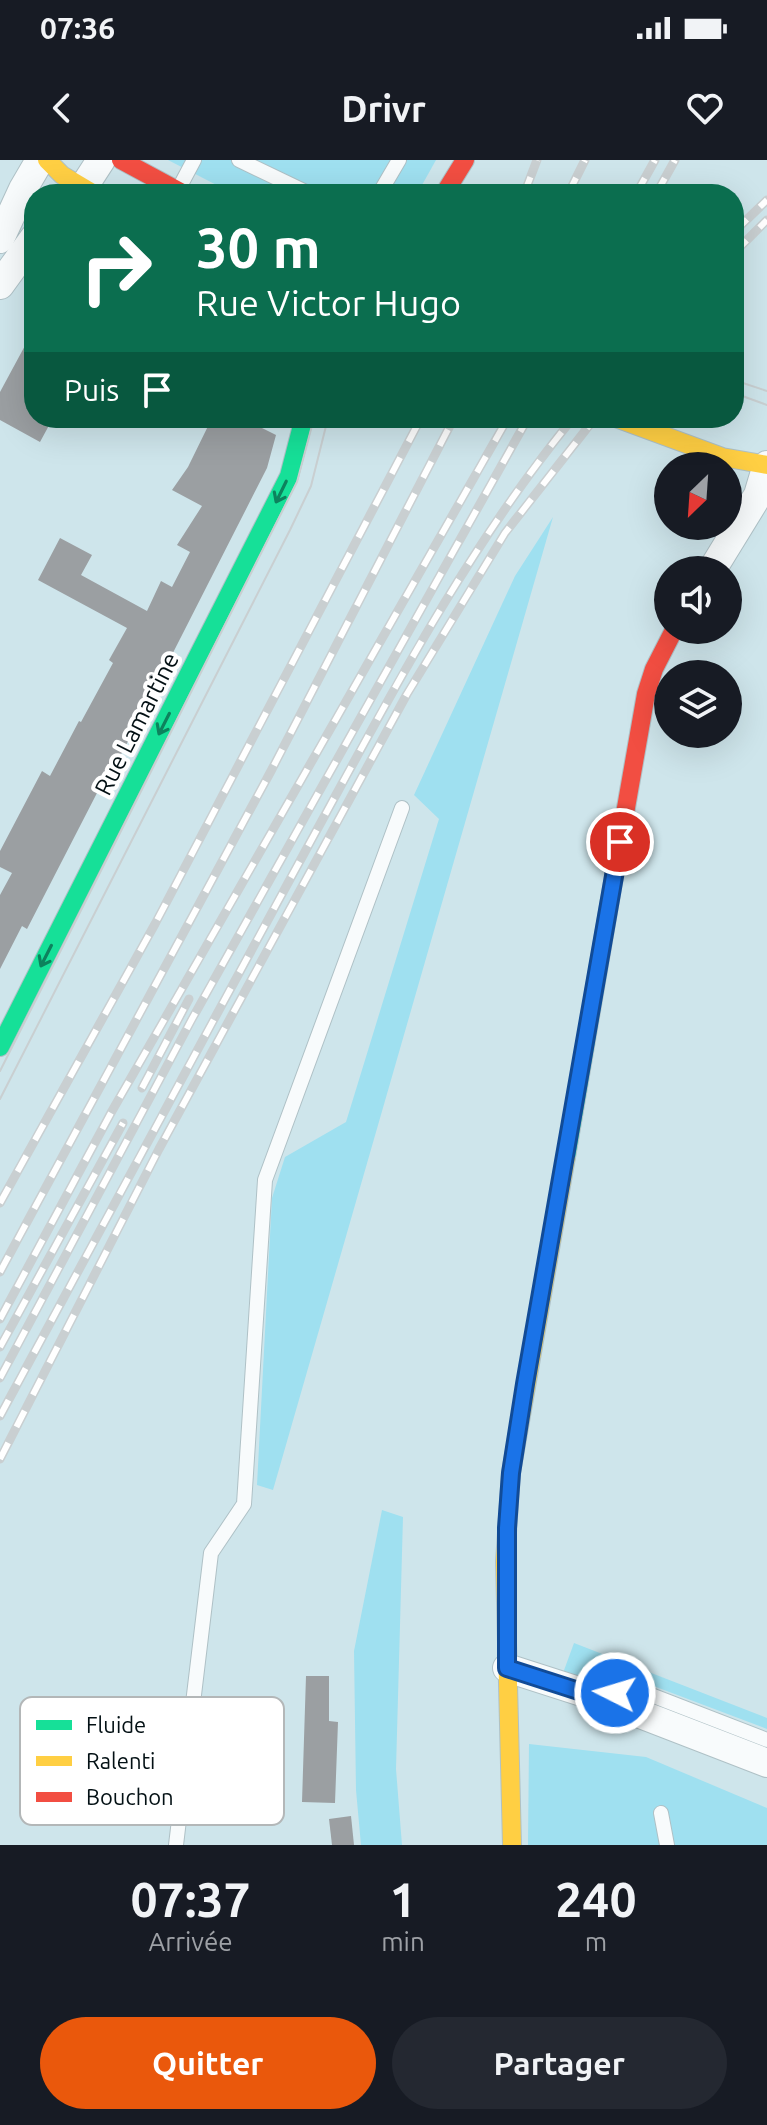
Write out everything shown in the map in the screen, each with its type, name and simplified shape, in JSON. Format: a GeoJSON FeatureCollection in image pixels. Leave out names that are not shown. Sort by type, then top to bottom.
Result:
{"type":"FeatureCollection","features":[{"type":"Feature","properties":{"kind":"street"},"geometry":{"type":"LineString","coordinates":[[26,184],[40,160]]}},
{"type":"Feature","properties":{"kind":"street"},"geometry":{"type":"LineString","coordinates":[[47,160],[75,184]]}},
{"type":"Feature","properties":{"kind":"street"},"geometry":{"type":"LineString","coordinates":[[90,184],[101,160]]}},
{"type":"Feature","properties":{"kind":"street"},"geometry":{"type":"LineString","coordinates":[[121,160],[166,184]]}},
{"type":"Feature","properties":{"kind":"street"},"geometry":{"type":"LineString","coordinates":[[450,184],[465,160]]}},
{"type":"Feature","properties":{"kind":"street"},"geometry":{"type":"LineString","coordinates":[[0,239],[24,187]]}},
{"type":"Feature","properties":{"kind":"street"},"geometry":{"type":"LineString","coordinates":[[0,285],[24,252]]}},
{"type":"Feature","properties":{"kind":"street","name":"Rue Lamartine"},"geometry":{"type":"LineString","coordinates":[[2,1038],[289,476],[301,428]]}},
{"type":"Feature","properties":{"kind":"street"},"geometry":{"type":"LineString","coordinates":[[650,428],[767,465],[758,495],[721,556]]}},
{"type":"Feature","properties":{"kind":"street"},"geometry":{"type":"LineString","coordinates":[[680,428],[725,450]]}},
{"type":"Feature","properties":{"kind":"street"},"geometry":{"type":"LineString","coordinates":[[512,1845],[506,1551],[511,1473],[646,694],[667,644]]}},
{"type":"Feature","properties":{"kind":"street"},"geometry":{"type":"LineString","coordinates":[[507,1668],[591,1695],[767,1763]]}},
{"type":"Feature","properties":{"kind":"lane"},"geometry":{"type":"LineString","coordinates":[[184,184],[194,160]]}},
{"type":"Feature","properties":{"kind":"lane"},"geometry":{"type":"LineString","coordinates":[[239,160],[289,184]]}},
{"type":"Feature","properties":{"kind":"lane"},"geometry":{"type":"LineString","coordinates":[[385,184],[399,160]]}},
{"type":"Feature","properties":{"kind":"lane"},"geometry":{"type":"LineString","coordinates":[[194,1697],[211,1553],[244,1504],[265,1180],[402,808]]}},
{"type":"Feature","properties":{"kind":"lane"},"geometry":{"type":"LineString","coordinates":[[591,1695],[638,1690],[767,1740]]}},
{"type":"Feature","properties":{"kind":"lane"},"geometry":{"type":"LineString","coordinates":[[661,1813],[667,1845]]}},
{"type":"Feature","properties":{"kind":"lane"},"geometry":{"type":"LineString","coordinates":[[176,1845],[178,1825]]}},
{"type":"Feature","properties":{"kind":"shaded area"},"geometry":{"type":"Polygon","coordinates":[[[168,160],[436,160],[423,184],[215,184],[168,160]]]}},
{"type":"Feature","properties":{"kind":"shaded area"},"geometry":{"type":"Polygon","coordinates":[[[553,517],[273,1490],[257,1485],[272,1198],[285,1157],[346,1122],[439,819],[414,795],[515,576],[553,517]]]}},
{"type":"Feature","properties":{"kind":"shaded area"},"geometry":{"type":"Polygon","coordinates":[[[382,1510],[403,1517],[396,1769],[402,1845],[361,1845],[356,1790],[354,1651],[382,1510]]]}},
{"type":"Feature","properties":{"kind":"shaded area"},"geometry":{"type":"Polygon","coordinates":[[[574,1643],[767,1718],[767,1729],[635,1679],[577,1679],[563,1673],[574,1643]]]}},
{"type":"Feature","properties":{"kind":"shaded area"},"geometry":{"type":"Polygon","coordinates":[[[529,1744],[646,1757],[767,1808],[767,1845],[528,1845],[529,1744]]]}},
{"type":"Feature","properties":{"kind":"building"},"geometry":{"type":"Polygon","coordinates":[[[24,348],[24,428],[48,428],[40,442],[0,420],[0,392],[24,348]]]}},
{"type":"Feature","properties":{"kind":"building"},"geometry":{"type":"Polygon","coordinates":[[[207,428],[262,428],[276,435],[267,468],[123,751],[97,793],[27,929],[22,926],[0,969],[0,895],[12,873],[0,867],[0,851],[42,771],[50,776],[81,722],[113,663],[109,660],[127,628],[38,580],[60,538],[92,555],[81,575],[147,611],[161,581],[172,587],[190,552],[177,545],[202,506],[172,490],[188,467],[207,428]]]}},
{"type":"Feature","properties":{"kind":"building"},"geometry":{"type":"Polygon","coordinates":[[[306,1676],[329,1676],[329,1721],[338,1722],[335,1803],[302,1802],[306,1676]]]}},
{"type":"Feature","properties":{"kind":"building"},"geometry":{"type":"Polygon","coordinates":[[[351,1816],[354,1845],[332,1845],[329,1819],[351,1816]]]}},
{"type":"Feature","properties":{"kind":"tram line"},"geometry":{"type":"LineString","coordinates":[[744,383],[767,391]]}},
{"type":"Feature","properties":{"kind":"tram line"},"geometry":{"type":"LineString","coordinates":[[744,397],[767,405]]}},
{"type":"Feature","properties":{"kind":"tram line"},"geometry":{"type":"LineString","coordinates":[[0,1071],[297,482],[311,428]]}},
{"type":"Feature","properties":{"kind":"tram line"},"geometry":{"type":"LineString","coordinates":[[0,1099],[290,530],[311,486],[326,428]]}},
{"type":"Feature","properties":{"kind":"railway"},"geometry":{"type":"LineString","coordinates":[[528,184],[537,160]]}},
{"type":"Feature","properties":{"kind":"railway"},"geometry":{"type":"LineString","coordinates":[[573,184],[585,160]]}},
{"type":"Feature","properties":{"kind":"railway"},"geometry":{"type":"LineString","coordinates":[[642,184],[655,160]]}},
{"type":"Feature","properties":{"kind":"railway"},"geometry":{"type":"LineString","coordinates":[[662,184],[675,160]]}},
{"type":"Feature","properties":{"kind":"railway"},"geometry":{"type":"LineString","coordinates":[[744,222],[767,200]]}},
{"type":"Feature","properties":{"kind":"railway"},"geometry":{"type":"LineString","coordinates":[[744,243],[767,220]]}},
{"type":"Feature","properties":{"kind":"railway"},"geometry":{"type":"LineString","coordinates":[[0,1203],[155,924],[416,428]]}},
{"type":"Feature","properties":{"kind":"railway"},"geometry":{"type":"LineString","coordinates":[[0,1272],[271,771],[449,428]]}},
{"type":"Feature","properties":{"kind":"railway"},"geometry":{"type":"LineString","coordinates":[[0,1319],[112,1111],[502,428]]}},
{"type":"Feature","properties":{"kind":"railway"},"geometry":{"type":"LineString","coordinates":[[0,1378],[192,1019],[522,428]]}},
{"type":"Feature","properties":{"kind":"railway"},"geometry":{"type":"LineString","coordinates":[[0,1416],[399,681],[463,573],[534,468],[565,428]]}},
{"type":"Feature","properties":{"kind":"railway"},"geometry":{"type":"LineString","coordinates":[[0,1459],[159,1149],[407,694],[505,533],[587,428]]}},
{"type":"Feature","properties":{"kind":"railway"},"geometry":{"type":"LineString","coordinates":[[142,1088],[189,999]]}},
{"type":"Feature","properties":{"kind":"railway"},"geometry":{"type":"LineString","coordinates":[[0,1347],[123,1123]]}},
{"type":"Feature","properties":{"kind":"traffic: fast"},"geometry":{"type":"LineString","coordinates":[[0,1047],[289,476],[301,428]]}},
{"type":"Feature","properties":{"kind":"traffic: fast"},"geometry":{"type":"LineString","coordinates":[[566,1157],[617,859]]}},
{"type":"Feature","properties":{"kind":"traffic: slow"},"geometry":{"type":"LineString","coordinates":[[47,160],[77,184]]}},
{"type":"Feature","properties":{"kind":"traffic: slow"},"geometry":{"type":"LineString","coordinates":[[643,428],[722,457],[767,465]]}},
{"type":"Feature","properties":{"kind":"traffic: slow"},"geometry":{"type":"LineString","coordinates":[[512,1845],[505,1562],[511,1473],[566,1157]]}},
{"type":"Feature","properties":{"kind":"traffic: jam"},"geometry":{"type":"LineString","coordinates":[[121,160],[165,184]]}},
{"type":"Feature","properties":{"kind":"traffic: jam"},"geometry":{"type":"LineString","coordinates":[[450,184],[465,160]]}},
{"type":"Feature","properties":{"kind":"traffic: jam"},"geometry":{"type":"LineString","coordinates":[[617,859],[646,694],[667,644]]}},
{"type":"Feature","properties":{"kind":"route"},"geometry":{"type":"LineString","coordinates":[[615,1693],[591,1695],[507,1668],[505,1562],[511,1473],[525,1384],[620,842]]}}]}
